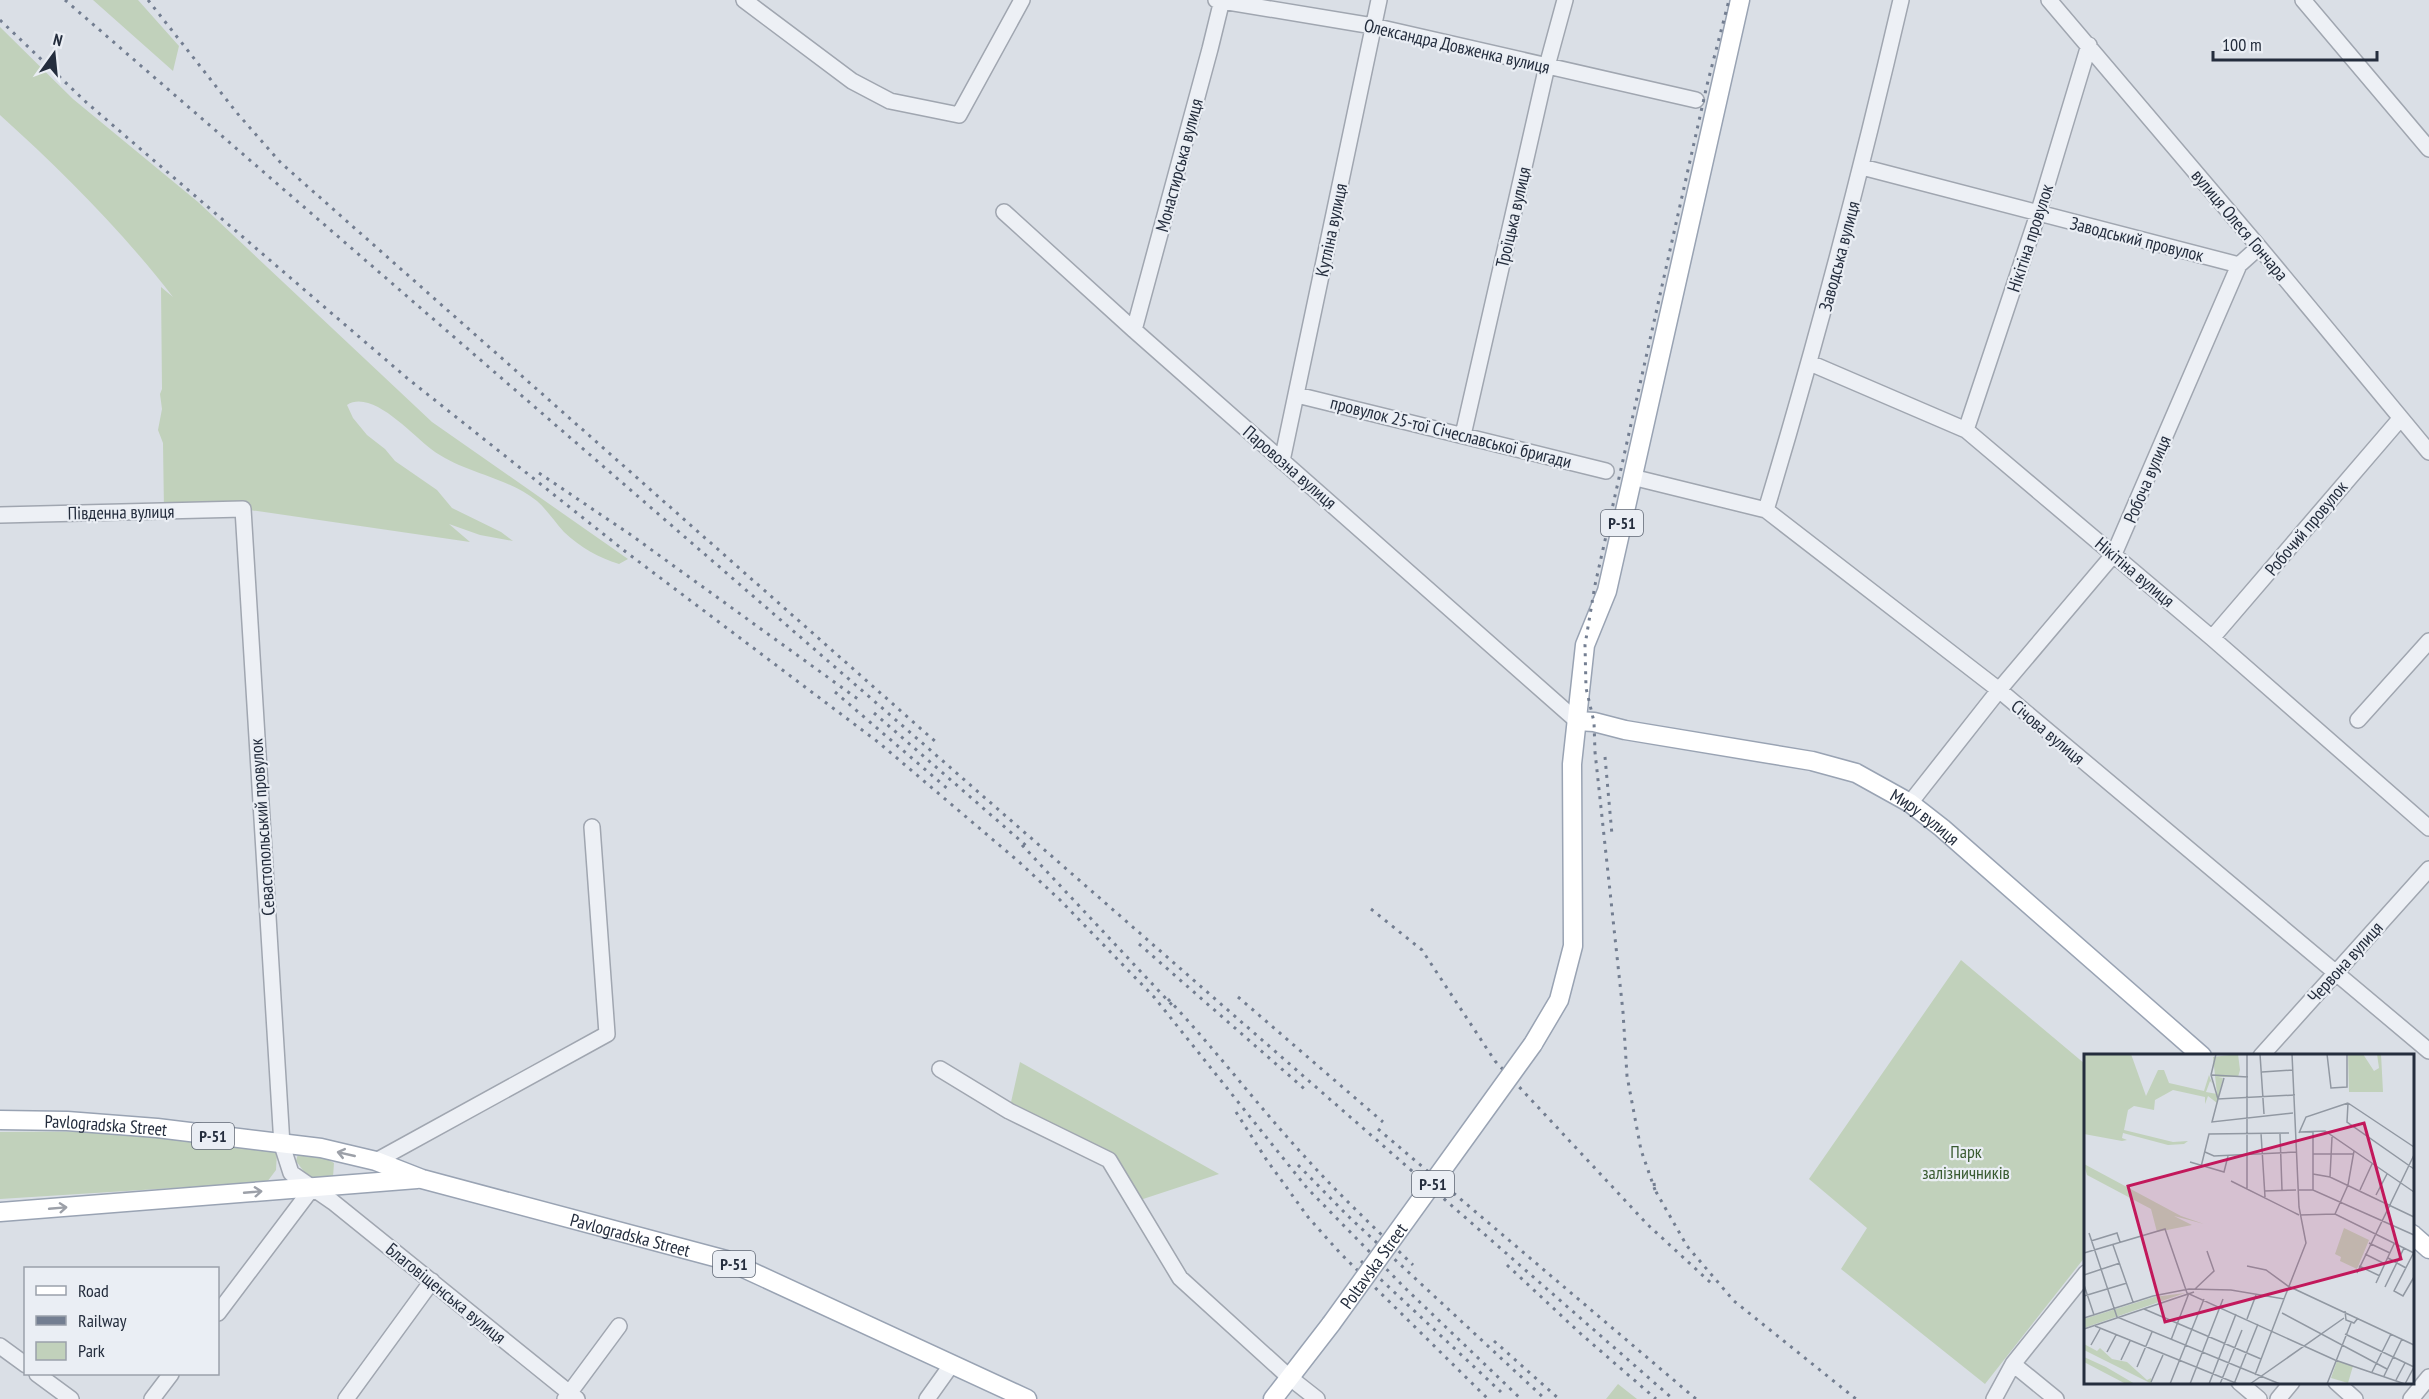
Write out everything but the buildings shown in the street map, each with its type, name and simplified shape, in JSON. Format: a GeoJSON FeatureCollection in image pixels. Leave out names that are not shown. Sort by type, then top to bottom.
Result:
{"type":"FeatureCollection","features":[{"type":"Feature","properties":{"kind":"main road","name":"Р-51"},"geometry":{"type":"LineString","coordinates":[[1577,721],[1585,645],[1606,591],[1740,0]]}},
{"type":"Feature","properties":{"kind":"main road","name":"Миру вулиця"},"geometry":{"type":"LineString","coordinates":[[1577,721],[1594,722],[1625,730],[1812,761],[1856,773],[1910,803],[1942,828],[2200,1054]]}},
{"type":"Feature","properties":{"kind":"main road","name":"Poltavska Street"},"geometry":{"type":"LineString","coordinates":[[1273,1399],[1331,1324],[1533,1044],[1559,1000],[1573,946],[1572,764],[1577,721]]}},
{"type":"Feature","properties":{"kind":"main road","name":"Pavlogradska Street"},"geometry":{"type":"LineString","coordinates":[[0,1120],[67,1121],[157,1128],[321,1148],[376,1161],[422,1179],[726,1260],[1027,1399]]}},
{"type":"Feature","properties":{"kind":"main road","name":"Pavlogradska Street"},"geometry":{"type":"LineString","coordinates":[[0,1212],[422,1179]]}},
{"type":"Feature","properties":{"kind":"main road"},"geometry":{"type":"LineString","coordinates":[[2414,1236],[2429,1249]]}},
{"type":"Feature","properties":{"kind":"street"},"geometry":{"type":"LineString","coordinates":[[749,2],[852,81],[890,101],[959,116],[1023,0]]}},
{"type":"Feature","properties":{"kind":"street","name":"Олександра Довженка вулиця"},"geometry":{"type":"LineString","coordinates":[[1220,0],[1373,26],[1696,100]]}},
{"type":"Feature","properties":{"kind":"street","name":"Монастирська вулиця"},"geometry":{"type":"LineString","coordinates":[[1134,330],[1210,49],[1220,0]]}},
{"type":"Feature","properties":{"kind":"street","name":"Кутліна вулиця"},"geometry":{"type":"LineString","coordinates":[[1282,461],[1379,0]]}},
{"type":"Feature","properties":{"kind":"street","name":"Троїцька вулиця"},"geometry":{"type":"LineString","coordinates":[[1463,435],[1547,66],[1565,0]]}},
{"type":"Feature","properties":{"kind":"street","name":"Заводська вулиця"},"geometry":{"type":"LineString","coordinates":[[1766,510],[1810,363],[1862,167],[1901,0]]}},
{"type":"Feature","properties":{"kind":"street","name":"вулиця Олеся Гончара"},"geometry":{"type":"LineString","coordinates":[[2049,0],[2429,452]]}},
{"type":"Feature","properties":{"kind":"street"},"geometry":{"type":"LineString","coordinates":[[2302,0],[2429,149]]}},
{"type":"Feature","properties":{"kind":"street","name":"Нікітіна провулок"},"geometry":{"type":"LineString","coordinates":[[1966,430],[2038,214],[2089,45]]}},
{"type":"Feature","properties":{"kind":"street","name":"Заводський провулок"},"geometry":{"type":"LineString","coordinates":[[1862,167],[2238,265]]}},
{"type":"Feature","properties":{"kind":"street","name":"Паровозна вулиця"},"geometry":{"type":"LineString","coordinates":[[1004,212],[1134,330],[1577,721]]}},
{"type":"Feature","properties":{"kind":"street","name":"Робоча вулиця"},"geometry":{"type":"LineString","coordinates":[[1910,803],[1999,690],[2114,554],[2238,265],[2259,247]]}},
{"type":"Feature","properties":{"kind":"street","name":"Нікітіна вулиця"},"geometry":{"type":"LineString","coordinates":[[1810,363],[1966,430],[2212,638],[2429,828]]}},
{"type":"Feature","properties":{"kind":"street","name":"провулок 25-тої Січеславської бригади"},"geometry":{"type":"LineString","coordinates":[[1297,395],[1606,471]]}},
{"type":"Feature","properties":{"kind":"street","name":"Робочий провулок"},"geometry":{"type":"LineString","coordinates":[[2212,638],[2400,418]]}},
{"type":"Feature","properties":{"kind":"street","name":"Січова вулиця"},"geometry":{"type":"LineString","coordinates":[[1632,477],[1766,510],[1999,690],[2429,1051]]}},
{"type":"Feature","properties":{"kind":"street","name":"Південна вулиця"},"geometry":{"type":"LineString","coordinates":[[0,515],[243,508]]}},
{"type":"Feature","properties":{"kind":"street","name":"Севастопольський провулок"},"geometry":{"type":"LineString","coordinates":[[243,508],[282,1145],[291,1173],[313,1187]]}},
{"type":"Feature","properties":{"kind":"street"},"geometry":{"type":"LineString","coordinates":[[2358,720],[2429,642]]}},
{"type":"Feature","properties":{"kind":"street"},"geometry":{"type":"LineString","coordinates":[[376,1161],[607,1034],[592,826]]}},
{"type":"Feature","properties":{"kind":"street","name":"Червона вулиця"},"geometry":{"type":"LineString","coordinates":[[2263,1054],[2429,869]]}},
{"type":"Feature","properties":{"kind":"street"},"geometry":{"type":"LineString","coordinates":[[940,1069],[1009,1111],[1109,1160],[1180,1278],[1289,1377],[1317,1399]]}},
{"type":"Feature","properties":{"kind":"street"},"geometry":{"type":"LineString","coordinates":[[219,1312],[313,1187]]}},
{"type":"Feature","properties":{"kind":"street","name":"Благовіщенська вулиця"},"geometry":{"type":"LineString","coordinates":[[313,1187],[432,1281],[571,1397]]}},
{"type":"Feature","properties":{"kind":"street"},"geometry":{"type":"LineString","coordinates":[[1994,1399],[2013,1364],[2084,1274]]}},
{"type":"Feature","properties":{"kind":"street"},"geometry":{"type":"LineString","coordinates":[[346,1399],[432,1281]]}},
{"type":"Feature","properties":{"kind":"street"},"geometry":{"type":"LineString","coordinates":[[571,1397],[619,1326]]}},
{"type":"Feature","properties":{"kind":"street"},"geometry":{"type":"LineString","coordinates":[[0,1346],[24,1364]]}},
{"type":"Feature","properties":{"kind":"street"},"geometry":{"type":"LineString","coordinates":[[927,1399],[952,1364]]}},
{"type":"Feature","properties":{"kind":"street"},"geometry":{"type":"LineString","coordinates":[[2013,1364],[2056,1399]]}},
{"type":"Feature","properties":{"kind":"street"},"geometry":{"type":"LineString","coordinates":[[38,1375],[71,1399]]}},
{"type":"Feature","properties":{"kind":"street"},"geometry":{"type":"LineString","coordinates":[[152,1399],[170,1375]]}},
{"type":"Feature","properties":{"kind":"street"},"geometry":{"type":"LineString","coordinates":[[2410,1399],[2429,1377]]}},
{"type":"Feature","properties":{"kind":"street"},"geometry":{"type":"LineString","coordinates":[[2240,1384],[2259,1399]]}},
{"type":"Feature","properties":{"kind":"street"},"geometry":{"type":"LineString","coordinates":[[2278,1399],[2291,1384]]}},
{"type":"Feature","properties":{"kind":"street"},"geometry":{"type":"LineString","coordinates":[[2337,1384],[2355,1399]]}},
{"type":"Feature","properties":{"kind":"green space"},"geometry":{"type":"Polygon","coordinates":[[[93,0],[138,0],[179,46],[173,71],[93,0]]]}},
{"type":"Feature","properties":{"kind":"green space"},"geometry":{"type":"Polygon","coordinates":[[[0,27],[73,99],[198,202],[432,422],[628,559],[619,564],[590,551],[564,532],[537,501],[525,493],[443,457],[391,415],[368,403],[357,402],[347,405],[353,418],[367,435],[385,449],[395,461],[437,490],[452,508],[501,532],[513,541],[480,535],[449,524],[470,542],[243,509],[164,511],[163,443],[158,430],[162,409],[160,394],[162,389],[161,287],[173,297],[91,202],[0,115],[0,27]]]}},
{"type":"Feature","properties":{"kind":"green space","name":"Парк залізничників"},"geometry":{"type":"Polygon","coordinates":[[[1961,960],[2084,1063],[2084,1258],[1985,1384],[1841,1269],[1867,1228],[1809,1179],[1961,960]]]}},
{"type":"Feature","properties":{"kind":"green space"},"geometry":{"type":"Polygon","coordinates":[[[1020,1062],[1219,1174],[1134,1202],[1109,1160],[1009,1111],[1020,1062]]]}},
{"type":"Feature","properties":{"kind":"green space"},"geometry":{"type":"Polygon","coordinates":[[[136,1131],[277,1152],[276,1170],[267,1182],[0,1199],[0,1132],[136,1131]]]}},
{"type":"Feature","properties":{"kind":"green space"},"geometry":{"type":"Polygon","coordinates":[[[298,1154],[325,1158],[334,1163],[333,1177],[324,1181],[308,1177],[296,1161],[298,1154]]]}},
{"type":"Feature","properties":{"kind":"green space"},"geometry":{"type":"Polygon","coordinates":[[[1618,1384],[1637,1399],[1606,1399],[1618,1384]]]}},
{"type":"Feature","properties":{"kind":"railway"},"geometry":{"type":"LineString","coordinates":[[65,0],[873,700],[1673,1399]]}},
{"type":"Feature","properties":{"kind":"railway"},"geometry":{"type":"LineString","coordinates":[[148,0],[237,113],[281,163],[937,743]]}},
{"type":"Feature","properties":{"kind":"railway"},"geometry":{"type":"LineString","coordinates":[[1655,1190],[1641,1150],[1627,1076],[1623,1012],[1595,752],[1594,722],[1586,688],[1585,645],[1595,585],[1707,85],[1729,0]]}},
{"type":"Feature","properties":{"kind":"railway"},"geometry":{"type":"LineString","coordinates":[[0,20],[87,103],[407,378],[626,552],[878,742],[1018,861],[1060,900],[1154,997],[1307,1188],[1405,1288],[1521,1399]]}},
{"type":"Feature","properties":{"kind":"railway"},"geometry":{"type":"LineString","coordinates":[[539,473],[631,535],[862,702]]}},
{"type":"Feature","properties":{"kind":"railway"},"geometry":{"type":"LineString","coordinates":[[835,692],[949,790]]}},
{"type":"Feature","properties":{"kind":"railway"},"geometry":{"type":"LineString","coordinates":[[874,713],[1030,849]]}},
{"type":"Feature","properties":{"kind":"railway"},"geometry":{"type":"LineString","coordinates":[[1605,757],[1612,835]]}},
{"type":"Feature","properties":{"kind":"railway"},"geometry":{"type":"LineString","coordinates":[[1022,845],[1172,1005]]}},
{"type":"Feature","properties":{"kind":"railway"},"geometry":{"type":"LineString","coordinates":[[1371,909],[1422,950],[1495,1061],[1647,1224],[1712,1284]]}},
{"type":"Feature","properties":{"kind":"railway"},"geometry":{"type":"LineString","coordinates":[[1139,944],[1308,1092]]}},
{"type":"Feature","properties":{"kind":"railway"},"geometry":{"type":"LineString","coordinates":[[1238,997],[1383,1122]]}},
{"type":"Feature","properties":{"kind":"railway"},"geometry":{"type":"LineString","coordinates":[[1168,999],[1319,1172],[1413,1265]]}},
{"type":"Feature","properties":{"kind":"railway"},"geometry":{"type":"LineString","coordinates":[[1236,1112],[1266,1159],[1308,1217],[1340,1253],[1488,1399]]}},
{"type":"Feature","properties":{"kind":"railway"},"geometry":{"type":"LineString","coordinates":[[1378,1129],[1696,1399]]}},
{"type":"Feature","properties":{"kind":"railway"},"geometry":{"type":"LineString","coordinates":[[1298,1165],[1348,1216],[1545,1399]]}},
{"type":"Feature","properties":{"kind":"railway"},"geometry":{"type":"LineString","coordinates":[[1654,1183],[1655,1190],[1687,1246],[1734,1301],[1856,1399]]}},
{"type":"Feature","properties":{"kind":"railway"},"geometry":{"type":"LineString","coordinates":[[1361,1261],[1501,1392]]}},
{"type":"Feature","properties":{"kind":"railway"},"geometry":{"type":"LineString","coordinates":[[1507,1265],[1581,1334],[1656,1399]]}},
{"type":"Feature","properties":{"kind":"railway"},"geometry":{"type":"LineString","coordinates":[[1494,1341],[1559,1399]]}}]}
